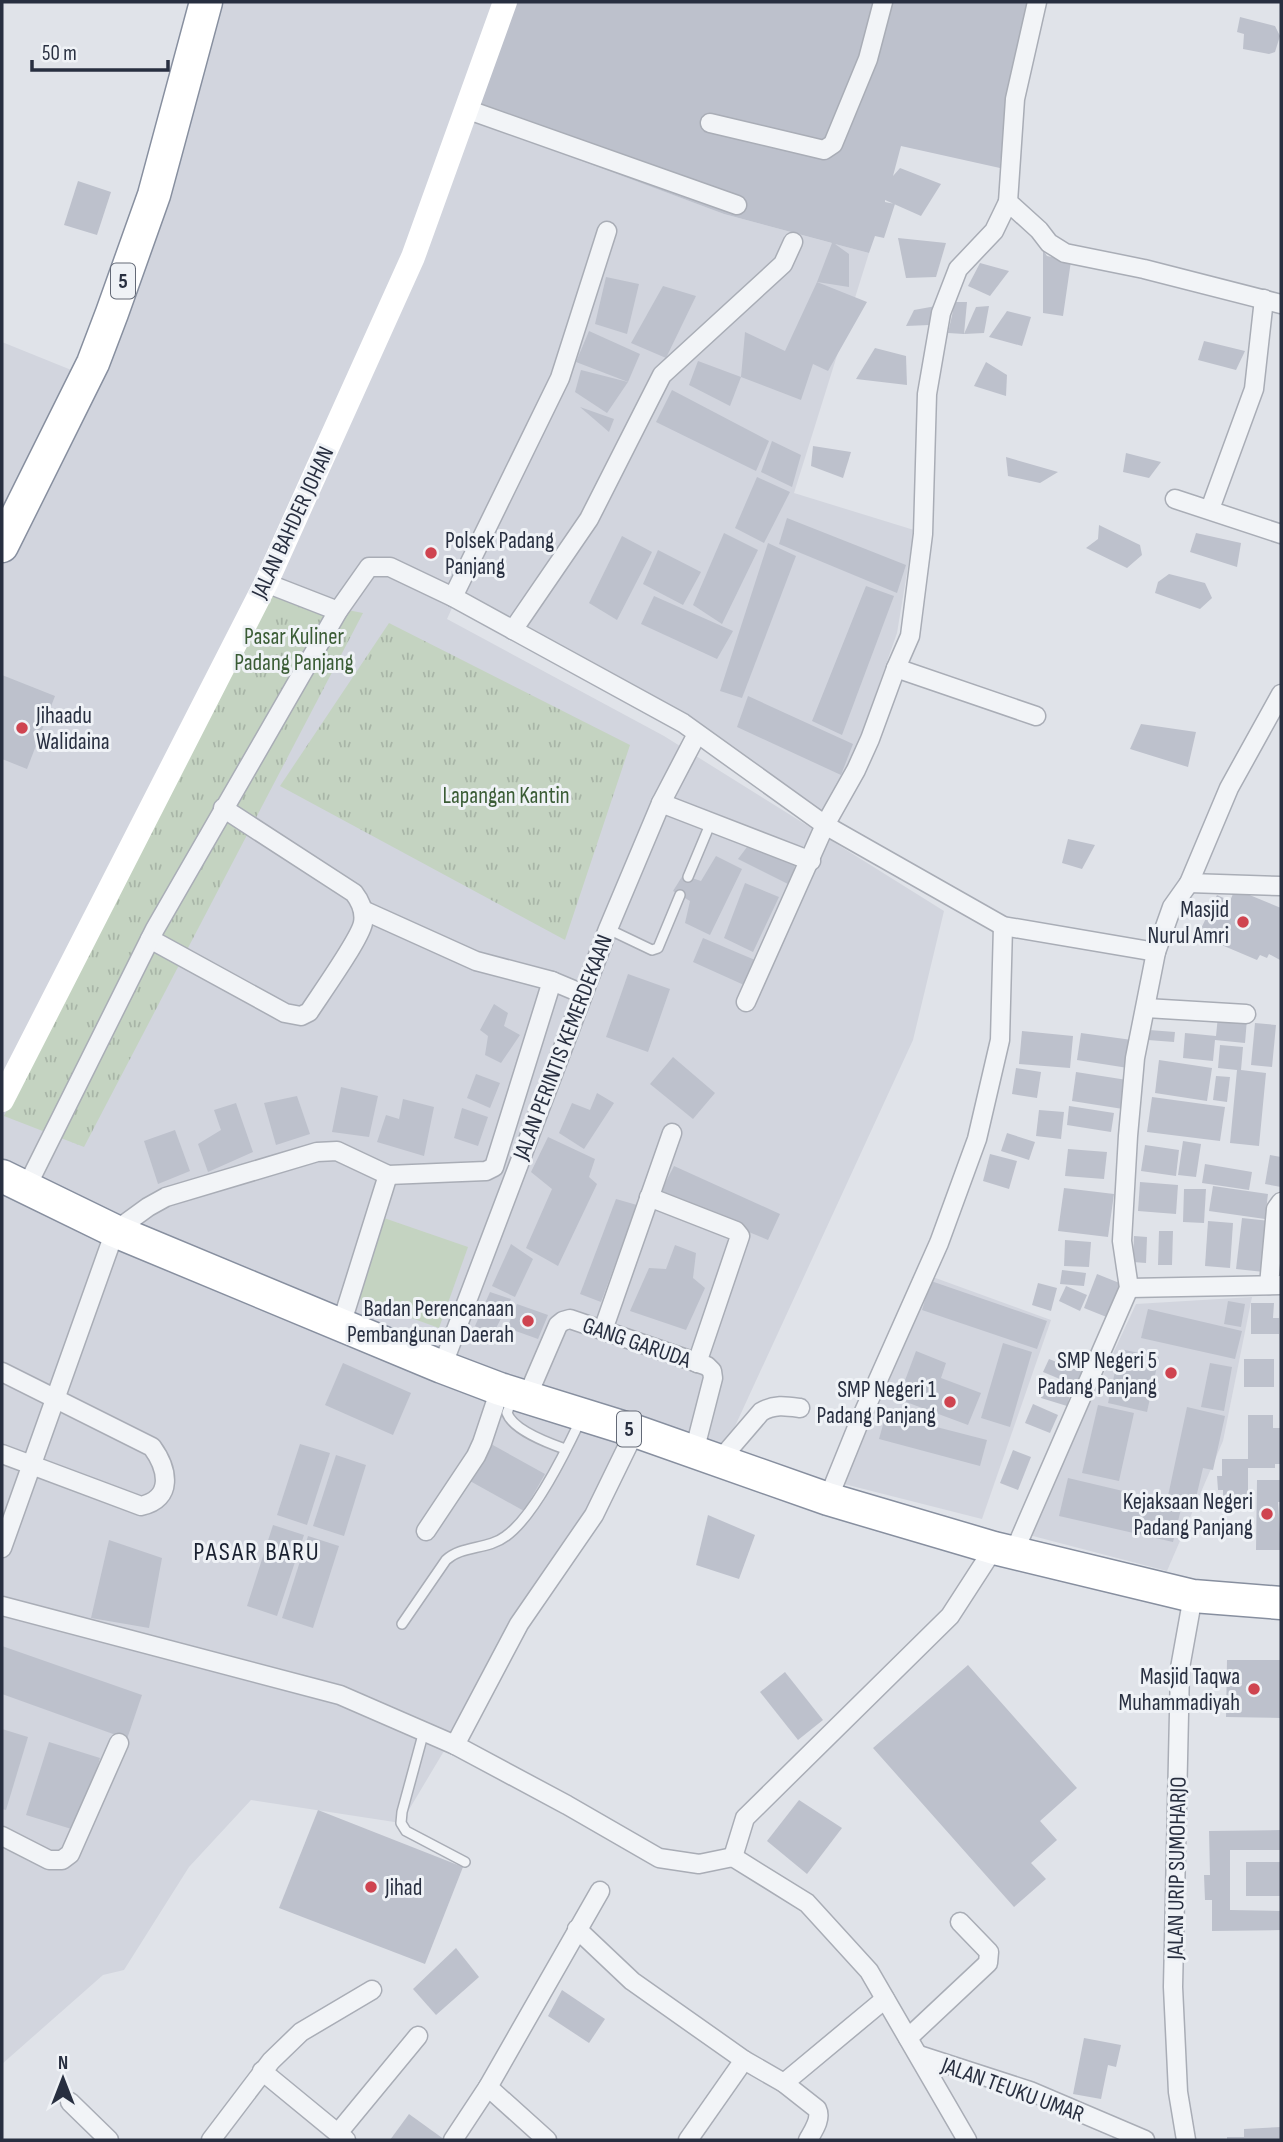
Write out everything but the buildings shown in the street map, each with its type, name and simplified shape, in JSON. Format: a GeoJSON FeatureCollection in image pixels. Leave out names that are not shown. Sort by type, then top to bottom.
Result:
{"type":"FeatureCollection","features":[{"type":"Feature","properties":{"kind":"highway","name":"5"},"geometry":{"type":"LineString","coordinates":[[2,546],[93,363],[112,313],[154,195],[206,2]]}},
{"type":"Feature","properties":{"kind":"highway","name":"5"},"geometry":{"type":"LineString","coordinates":[[14,1182],[115,1231],[442,1367],[828,1499],[1004,1550],[1194,1596],[1281,1603]]}},
{"type":"Feature","properties":{"kind":"main road","name":"JALAN BAHDER JOHAN"},"geometry":{"type":"LineString","coordinates":[[2,1100],[266,583],[413,257],[505,2]]}},
{"type":"Feature","properties":{"kind":"street"},"geometry":{"type":"LineString","coordinates":[[710,123],[824,150],[829,148],[868,60],[883,2]]}},
{"type":"Feature","properties":{"kind":"street"},"geometry":{"type":"LineString","coordinates":[[746,1002],[825,825],[870,739],[909,636],[923,534],[928,394],[941,313],[958,269],[994,231],[1008,202],[1015,99],[1037,2]]}},
{"type":"Feature","properties":{"kind":"street"},"geometry":{"type":"LineString","coordinates":[[466,109],[737,205]]}},
{"type":"Feature","properties":{"kind":"street"},"geometry":{"type":"LineString","coordinates":[[1008,202],[1039,230],[1049,243],[1065,253],[1144,269],[1273,301],[1254,389],[1210,509]]}},
{"type":"Feature","properties":{"kind":"street"},"geometry":{"type":"LineString","coordinates":[[453,597],[560,378],[607,231]]}},
{"type":"Feature","properties":{"kind":"street"},"geometry":{"type":"LineString","coordinates":[[513,630],[589,519],[662,375],[783,264],[793,242]]}},
{"type":"Feature","properties":{"kind":"street"},"geometry":{"type":"LineString","coordinates":[[1175,499],[1281,534]]}},
{"type":"Feature","properties":{"kind":"street"},"geometry":{"type":"LineString","coordinates":[[14,1182],[223,808],[338,611],[369,567],[378,565],[390,567],[453,597],[683,723],[825,825],[1003,926],[1156,952]]}},
{"type":"Feature","properties":{"kind":"street"},"geometry":{"type":"LineString","coordinates":[[266,583],[338,611]]}},
{"type":"Feature","properties":{"kind":"street"},"geometry":{"type":"LineString","coordinates":[[896,668],[1036,716]]}},
{"type":"Feature","properties":{"kind":"street"},"geometry":{"type":"LineString","coordinates":[[733,1857],[746,1818],[950,1616],[1004,1550],[1129,1289],[1122,1241],[1128,1136],[1135,1058],[1156,952],[1172,907],[1189,883],[1229,788],[1281,694]]}},
{"type":"Feature","properties":{"kind":"street","name":"JALAN PERINTIS KEMERDEKAAN"},"geometry":{"type":"LineString","coordinates":[[442,1367],[608,929],[661,803],[697,734]]}},
{"type":"Feature","properties":{"kind":"street"},"geometry":{"type":"LineString","coordinates":[[661,803],[811,861]]}},
{"type":"Feature","properties":{"kind":"street"},"geometry":{"type":"LineString","coordinates":[[150,939],[285,1013],[301,1016],[309,1012],[361,929],[363,910],[354,893],[223,808]]}},
{"type":"Feature","properties":{"kind":"street"},"geometry":{"type":"LineString","coordinates":[[1189,883],[1281,886]]}},
{"type":"Feature","properties":{"kind":"street"},"geometry":{"type":"LineString","coordinates":[[363,910],[475,961],[552,981],[583,994]]}},
{"type":"Feature","properties":{"kind":"street"},"geometry":{"type":"LineString","coordinates":[[828,1499],[939,1243],[977,1139],[1000,1040],[1003,926]]}},
{"type":"Feature","properties":{"kind":"street"},"geometry":{"type":"LineString","coordinates":[[2,1548],[115,1231],[166,1197],[317,1152],[337,1151],[388,1175],[486,1171],[494,1167],[552,981]]}},
{"type":"Feature","properties":{"kind":"street"},"geometry":{"type":"LineString","coordinates":[[1146,1008],[1246,1014]]}},
{"type":"Feature","properties":{"kind":"street"},"geometry":{"type":"LineString","coordinates":[[603,1331],[673,1133]]}},
{"type":"Feature","properties":{"kind":"street"},"geometry":{"type":"LineString","coordinates":[[341,1325],[388,1175]]}},
{"type":"Feature","properties":{"kind":"street"},"geometry":{"type":"LineString","coordinates":[[649,1197],[736,1231],[740,1236],[697,1363]]}},
{"type":"Feature","properties":{"kind":"street"},"geometry":{"type":"LineString","coordinates":[[1129,1289],[1275,1285],[1276,1209],[1281,1202]]}},
{"type":"Feature","properties":{"kind":"street","name":"GANG GARUDA"},"geometry":{"type":"LineString","coordinates":[[426,1531],[558,1325],[570,1319],[697,1363],[712,1371],[706,1457]]}},
{"type":"Feature","properties":{"kind":"street"},"geometry":{"type":"LineString","coordinates":[[2,1372],[152,1447],[160,1458],[165,1485],[160,1497],[152,1504],[141,1506],[2,1454]]}},
{"type":"Feature","properties":{"kind":"street"},"geometry":{"type":"LineString","coordinates":[[706,1457],[769,1407],[800,1408]]}},
{"type":"Feature","properties":{"kind":"street"},"geometry":{"type":"LineString","coordinates":[[455,1745],[519,1624],[594,1515],[635,1431]]}},
{"type":"Feature","properties":{"kind":"street","name":"JALAN URIP SUMOHARJO"},"geometry":{"type":"LineString","coordinates":[[1186,2140],[1178,2092],[1173,1987],[1180,1668],[1194,1596]]}},
{"type":"Feature","properties":{"kind":"street"},"geometry":{"type":"LineString","coordinates":[[2,1606],[340,1695],[455,1745],[659,1858],[699,1864],[733,1857],[807,1903],[869,1971],[967,2140]]}},
{"type":"Feature","properties":{"kind":"street"},"geometry":{"type":"LineString","coordinates":[[2,1836],[49,1860],[62,1860],[70,1854],[119,1743]]}},
{"type":"Feature","properties":{"kind":"street"},"geometry":{"type":"LineString","coordinates":[[453,2140],[488,2087],[600,1891]]}},
{"type":"Feature","properties":{"kind":"street"},"geometry":{"type":"LineString","coordinates":[[908,2038],[988,1963],[989,1952],[960,1922]]}},
{"type":"Feature","properties":{"kind":"street"},"geometry":{"type":"LineString","coordinates":[[577,1929],[632,1981],[744,2060],[784,2083],[820,2113],[808,2140]]}},
{"type":"Feature","properties":{"kind":"street"},"geometry":{"type":"LineString","coordinates":[[211,2140],[262,2071],[301,2032],[372,1990]]}},
{"type":"Feature","properties":{"kind":"street"},"geometry":{"type":"LineString","coordinates":[[784,2083],[885,1999]]}},
{"type":"Feature","properties":{"kind":"street"},"geometry":{"type":"LineString","coordinates":[[262,2071],[342,2137],[418,2036]]}},
{"type":"Feature","properties":{"kind":"street","name":"JALAN TEUKU UMAR"},"geometry":{"type":"LineString","coordinates":[[919,2055],[1030,2091],[1145,2140]]}},
{"type":"Feature","properties":{"kind":"street"},"geometry":{"type":"LineString","coordinates":[[688,2140],[744,2060]]}},
{"type":"Feature","properties":{"kind":"street"},"geometry":{"type":"LineString","coordinates":[[488,2087],[547,2140]]}},
{"type":"Feature","properties":{"kind":"street"},"geometry":{"type":"LineString","coordinates":[[70,2102],[109,2140]]}},
{"type":"Feature","properties":{"kind":"lane"},"geometry":{"type":"LineString","coordinates":[[688,877],[711,822]]}},
{"type":"Feature","properties":{"kind":"lane"},"geometry":{"type":"LineString","coordinates":[[608,929],[652,950],[658,948],[680,894]]}},
{"type":"Feature","properties":{"kind":"lane"},"geometry":{"type":"LineString","coordinates":[[514,1393],[507,1413],[511,1422],[543,1441],[565,1449]]}},
{"type":"Feature","properties":{"kind":"lane"},"geometry":{"type":"LineString","coordinates":[[402,1624],[446,1560],[454,1553],[488,1545],[507,1536],[547,1485],[583,1415]]}},
{"type":"Feature","properties":{"kind":"lane"},"geometry":{"type":"LineString","coordinates":[[424,1731],[401,1823],[406,1831],[465,1861]]}},
{"type":"Feature","properties":{"kind":"shaded area"},"geometry":{"type":"Polygon","coordinates":[[[222,2],[498,2],[460,115],[724,214],[869,253],[794,493],[914,530],[897,633],[850,767],[823,813],[457,597],[447,619],[664,736],[944,911],[913,1040],[719,1461],[635,1431],[401,1823],[251,1800],[189,1867],[124,1970],[103,1975],[2,2064],[2,342],[101,382],[222,2]]]}},
{"type":"Feature","properties":{"kind":"shaded area","name":"SMP Negeri 1 Padang Panjang"},"geometry":{"type":"Polygon","coordinates":[[[930,1276],[1051,1320],[982,1519],[844,1484],[930,1276]]]}},
{"type":"Feature","properties":{"kind":"shaded area","name":"SMP Negeri 5 Padang Panjang"},"geometry":{"type":"Polygon","coordinates":[[[1252,1297],[1223,1441],[1167,1571],[1029,1535],[1136,1304],[1252,1297]]]}},
{"type":"Feature","properties":{"kind":"green space","name":"Pasar Kuliner Padang Panjang"},"geometry":{"type":"Polygon","coordinates":[[[271,595],[363,613],[84,1147],[4,1116],[271,595]]]}},
{"type":"Feature","properties":{"kind":"green space","name":"Lapangan Kantin"},"geometry":{"type":"Polygon","coordinates":[[[389,623],[630,745],[565,940],[280,786],[389,623]]]}},
{"type":"Feature","properties":{"kind":"green space"},"geometry":{"type":"Polygon","coordinates":[[[384,1218],[468,1247],[439,1328],[356,1298],[384,1218]]]}},
{"type":"Feature","properties":{"kind":"place","name":"Polsek Padang Panjang"},"geometry":{"type":"Point","coordinates":[431,553]}},
{"type":"Feature","properties":{"kind":"place","name":"Jihaadu Walidaina"},"geometry":{"type":"Point","coordinates":[22,728]}},
{"type":"Feature","properties":{"kind":"place","name":"Masjid Nurul Amri"},"geometry":{"type":"Point","coordinates":[1243,922]}},
{"type":"Feature","properties":{"kind":"place","name":"Badan Perencanaan Pembangunan Daerah"},"geometry":{"type":"Point","coordinates":[528,1321]}},
{"type":"Feature","properties":{"kind":"place","name":"SMP Negeri 5 Padang Panjang"},"geometry":{"type":"Point","coordinates":[1171,1373]}},
{"type":"Feature","properties":{"kind":"place","name":"SMP Negeri 1 Padang Panjang"},"geometry":{"type":"Point","coordinates":[950,1402]}},
{"type":"Feature","properties":{"kind":"place","name":"Kejaksaan Negeri Padang Panjang"},"geometry":{"type":"Point","coordinates":[1267,1514]}},
{"type":"Feature","properties":{"kind":"place","name":"Masjid Taqwa Muhammadiyah"},"geometry":{"type":"Point","coordinates":[1254,1689]}},
{"type":"Feature","properties":{"kind":"place","name":"Jihad"},"geometry":{"type":"Point","coordinates":[371,1887]}},
{"type":"Feature","properties":{"kind":"district","name":"PASAR BARU"},"geometry":{"type":"Point","coordinates":[257,1551]}}]}
